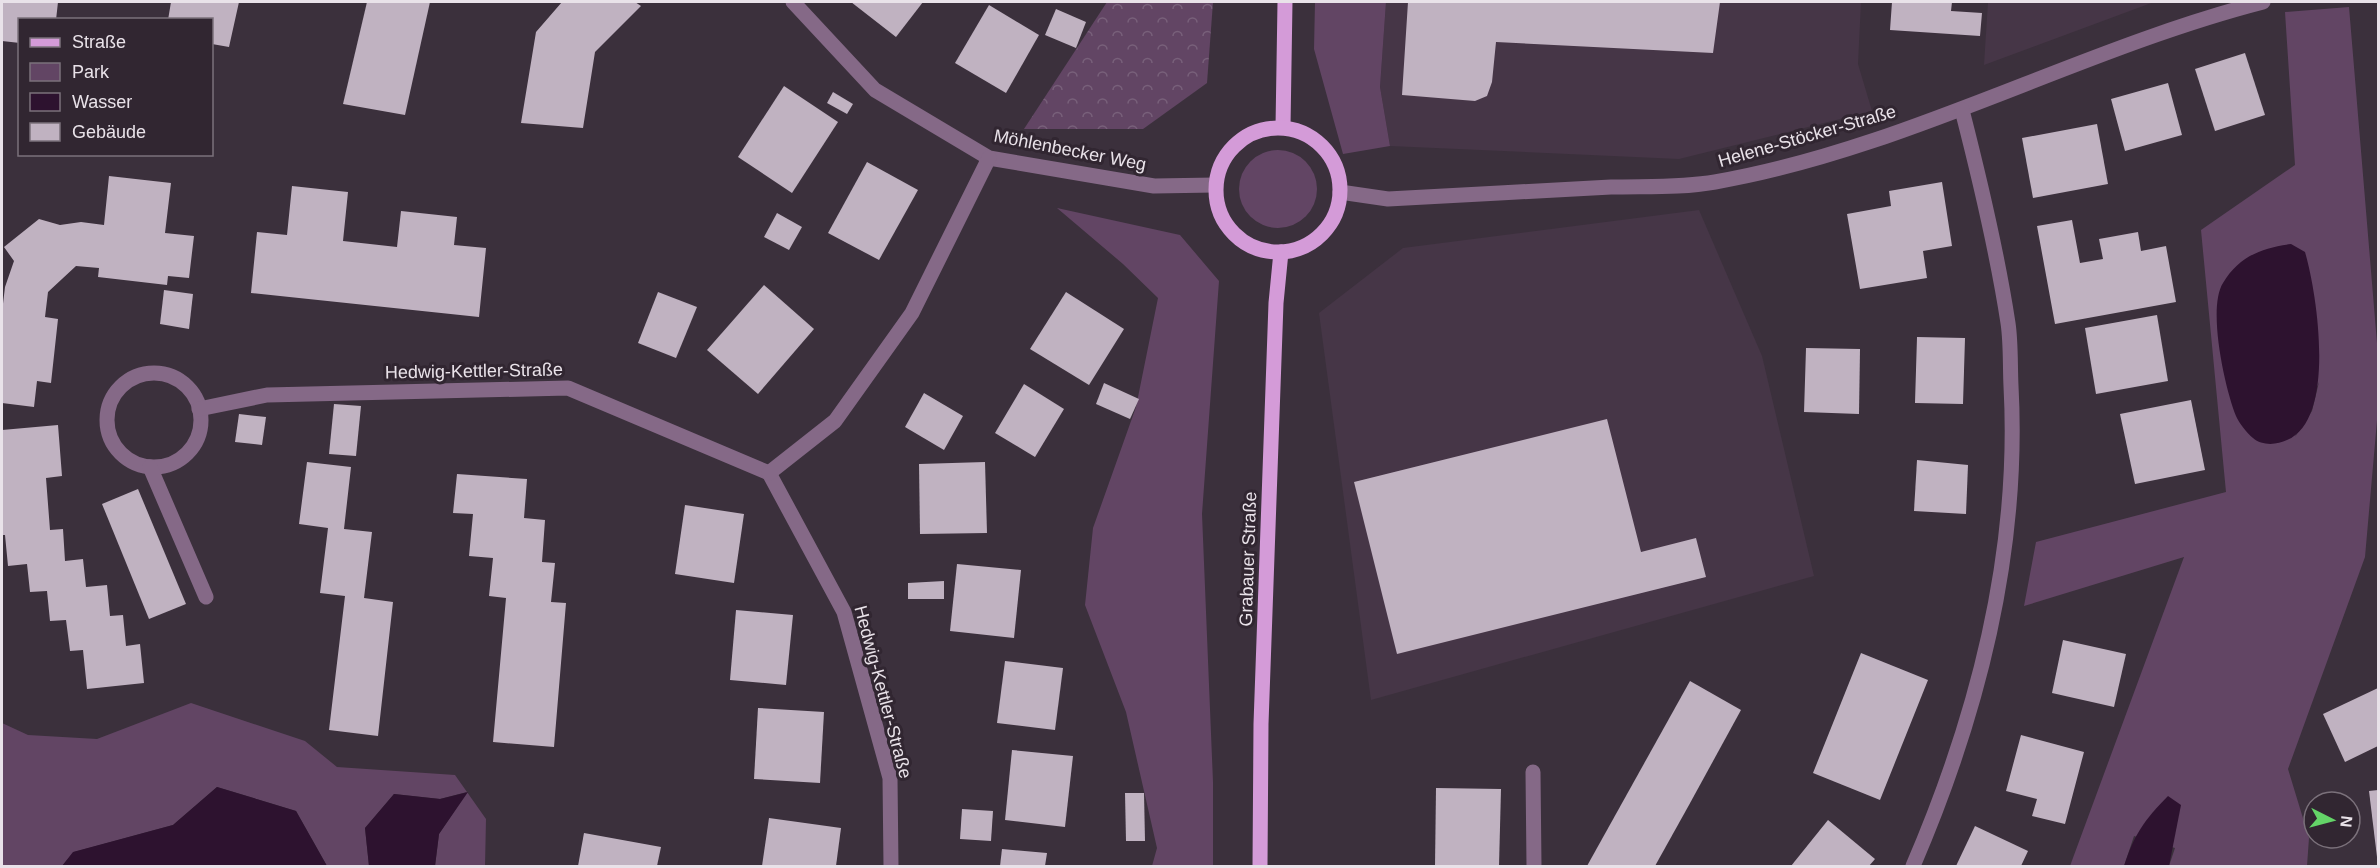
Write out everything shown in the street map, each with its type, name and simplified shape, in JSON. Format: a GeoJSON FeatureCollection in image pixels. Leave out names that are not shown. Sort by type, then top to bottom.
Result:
{"type":"FeatureCollection","features":[{"type":"Feature","properties":{"kind":"main road"},"geometry":{"type":"LineString","coordinates":[[1283,127],[1286,2]]}},
{"type":"Feature","properties":{"kind":"main road"},"geometry":{"type":"LineString","coordinates":[[1283,127],[1302,132],[1318,141],[1330,155],[1338,173],[1340,192],[1337,210],[1328,226],[1315,240],[1299,249],[1281,252],[1263,250],[1246,244],[1233,233],[1222,219],[1216,202],[1215,185],[1220,166],[1230,149],[1263,129],[1283,127]]}},
{"type":"Feature","properties":{"kind":"main road","name":"Grabauer Straße"},"geometry":{"type":"LineString","coordinates":[[1260,867],[1261,724],[1276,303],[1281,252]]}},
{"type":"Feature","properties":{"kind":"street","name":"Möhlenbecker Weg"},"geometry":{"type":"LineString","coordinates":[[793,2],[875,90],[989,158],[1154,186],[1215,185]]}},
{"type":"Feature","properties":{"kind":"street","name":"Helene-Stöcker-Straße"},"geometry":{"type":"LineString","coordinates":[[1340,192],[1388,199],[1713,183],[1866,143],[1962,110],[2078,63],[2211,15],[2263,2]]}},
{"type":"Feature","properties":{"kind":"street"},"geometry":{"type":"LineString","coordinates":[[1913,867],[1959,746],[1992,625],[2004,562],[2014,442],[2008,325],[1989,218],[1962,110]]}},
{"type":"Feature","properties":{"kind":"street"},"geometry":{"type":"LineString","coordinates":[[769,473],[835,421],[912,313],[989,158]]}},
{"type":"Feature","properties":{"kind":"street"},"geometry":{"type":"LineString","coordinates":[[142,375],[167,375],[182,382],[193,394],[200,409],[201,424],[198,438],[190,451],[179,460],[165,466],[150,467],[136,464],[123,456],[114,445],[108,431],[107,415],[111,399],[121,386],[142,375]]}},
{"type":"Feature","properties":{"kind":"street","name":"Hedwig-Kettler-Straße"},"geometry":{"type":"LineString","coordinates":[[200,409],[267,395],[568,388],[769,473],[844,612],[890,778],[891,867]]}},
{"type":"Feature","properties":{"kind":"street"},"geometry":{"type":"LineString","coordinates":[[150,467],[206,597]]}},
{"type":"Feature","properties":{"kind":"street"},"geometry":{"type":"LineString","coordinates":[[1533,771],[1534,867]]}},
{"type":"Feature","properties":{"kind":"shaded area"},"geometry":{"type":"Polygon","coordinates":[[[1386,2],[1861,2],[1858,64],[1872,111],[1679,159],[1390,146],[1380,87],[1386,2]]]}},
{"type":"Feature","properties":{"kind":"shaded area"},"geometry":{"type":"Polygon","coordinates":[[[1988,2],[2154,2],[1984,65],[1988,2]]]}},
{"type":"Feature","properties":{"kind":"shaded area"},"geometry":{"type":"Polygon","coordinates":[[[1699,210],[1762,356],[1814,576],[1371,700],[1319,313],[1403,248],[1699,210]]]}},
{"type":"Feature","properties":{"kind":"green space"},"geometry":{"type":"Polygon","coordinates":[[[1107,2],[1213,2],[1207,83],[1143,129],[1024,129],[1107,2]]]}},
{"type":"Feature","properties":{"kind":"green space"},"geometry":{"type":"Polygon","coordinates":[[[1315,2],[1386,2],[1380,87],[1390,146],[1343,154],[1314,49],[1315,2]]]}},
{"type":"Feature","properties":{"kind":"green space"},"geometry":{"type":"Polygon","coordinates":[[[2349,7],[2378,355],[2378,409],[2365,557],[2288,769],[2302,815],[2302,850],[2308,850],[2307,866],[2169,866],[2175,848],[2134,836],[2124,866],[2070,866],[2184,557],[2024,606],[2036,542],[2226,492],[2201,230],[2295,165],[2285,12],[2349,7]],[[2319,382],[2295,437],[2312,411],[2319,382]]]}},
{"type":"Feature","properties":{"kind":"green space"},"geometry":{"type":"Polygon","coordinates":[[[1270,150],[1286,150],[1300,156],[1311,167],[1317,181],[1317,197],[1311,211],[1300,222],[1286,228],[1270,228],[1256,222],[1245,211],[1239,197],[1239,181],[1245,167],[1256,156],[1270,150]]]}},
{"type":"Feature","properties":{"kind":"green space"},"geometry":{"type":"Polygon","coordinates":[[[1057,208],[1180,235],[1219,281],[1202,514],[1213,782],[1213,866],[1152,866],[1157,848],[1126,712],[1085,605],[1093,528],[1136,407],[1158,298],[1123,264],[1057,208]]]}},
{"type":"Feature","properties":{"kind":"green space"},"geometry":{"type":"Polygon","coordinates":[[[191,703],[305,741],[337,767],[455,775],[467,792],[440,799],[394,794],[365,828],[369,866],[327,866],[296,811],[217,787],[173,825],[74,852],[62,866],[2,866],[2,723],[28,735],[97,739],[191,703]]]}},
{"type":"Feature","properties":{"kind":"green space"},"geometry":{"type":"Polygon","coordinates":[[[467,792],[486,819],[485,866],[435,866],[439,834],[467,792]]]}},
{"type":"Feature","properties":{"kind":"water"},"geometry":{"type":"Polygon","coordinates":[[[2291,244],[2305,252],[2310,271],[2318,324],[2318,382],[2313,408],[2303,428],[2287,440],[2274,444],[2257,441],[2237,419],[2219,349],[2217,311],[2223,283],[2236,266],[2261,251],[2291,244]]]}},
{"type":"Feature","properties":{"kind":"water"},"geometry":{"type":"Polygon","coordinates":[[[217,787],[296,811],[327,866],[62,866],[73,852],[173,825],[217,787]]]}},
{"type":"Feature","properties":{"kind":"water"},"geometry":{"type":"Polygon","coordinates":[[[468,792],[439,834],[435,866],[369,866],[365,828],[394,794],[440,799],[468,792]]]}},
{"type":"Feature","properties":{"kind":"water"},"geometry":{"type":"Polygon","coordinates":[[[2168,796],[2181,805],[2169,866],[2124,866],[2141,828],[2168,796]]]}},
{"type":"Feature","properties":{"kind":"building"},"geometry":{"type":"Polygon","coordinates":[[[2,2],[58,2],[56,18],[18,18],[18,43],[2,41],[2,2]]]}},
{"type":"Feature","properties":{"kind":"building"},"geometry":{"type":"Polygon","coordinates":[[[171,2],[239,2],[229,47],[213,44],[213,18],[168,18],[171,2]]]}},
{"type":"Feature","properties":{"kind":"building"},"geometry":{"type":"Polygon","coordinates":[[[367,2],[430,2],[405,115],[343,104],[367,2]]]}},
{"type":"Feature","properties":{"kind":"building"},"geometry":{"type":"Polygon","coordinates":[[[562,2],[635,2],[641,6],[595,52],[583,128],[521,123],[536,32],[562,2]]]}},
{"type":"Feature","properties":{"kind":"building"},"geometry":{"type":"Polygon","coordinates":[[[851,2],[923,2],[896,37],[851,2]]]}},
{"type":"Feature","properties":{"kind":"building"},"geometry":{"type":"Polygon","coordinates":[[[1408,2],[1720,2],[1713,53],[1496,42],[1492,82],[1487,96],[1475,101],[1402,95],[1408,2]]]}},
{"type":"Feature","properties":{"kind":"building"},"geometry":{"type":"Polygon","coordinates":[[[1892,2],[1952,2],[1951,11],[1982,13],[1980,36],[1890,30],[1892,2]]]}},
{"type":"Feature","properties":{"kind":"building"},"geometry":{"type":"Polygon","coordinates":[[[989,5],[1039,35],[1006,93],[955,63],[989,5]]]}},
{"type":"Feature","properties":{"kind":"building"},"geometry":{"type":"Polygon","coordinates":[[[1056,9],[1086,22],[1076,48],[1045,35],[1056,9]]]}},
{"type":"Feature","properties":{"kind":"building"},"geometry":{"type":"Polygon","coordinates":[[[2245,53],[2265,115],[2215,131],[2195,69],[2245,53]]]}},
{"type":"Feature","properties":{"kind":"building"},"geometry":{"type":"Polygon","coordinates":[[[2168,83],[2182,135],[2125,151],[2111,99],[2168,83]]]}},
{"type":"Feature","properties":{"kind":"building"},"geometry":{"type":"Polygon","coordinates":[[[784,86],[838,122],[792,193],[738,157],[784,86]]]}},
{"type":"Feature","properties":{"kind":"building"},"geometry":{"type":"Polygon","coordinates":[[[833,92],[853,104],[847,114],[827,103],[833,92]]]}},
{"type":"Feature","properties":{"kind":"building"},"geometry":{"type":"Polygon","coordinates":[[[2097,124],[2108,184],[2033,198],[2022,138],[2097,124]]]}},
{"type":"Feature","properties":{"kind":"building"},"geometry":{"type":"Polygon","coordinates":[[[867,162],[918,190],[879,260],[828,233],[867,162]]]}},
{"type":"Feature","properties":{"kind":"building"},"geometry":{"type":"Polygon","coordinates":[[[109,176],[171,183],[165,233],[194,236],[189,278],[168,276],[167,285],[98,277],[99,268],[76,266],[48,292],[45,317],[58,319],[51,383],[37,381],[34,407],[2,403],[2,312],[5,287],[14,261],[4,247],[39,219],[60,225],[81,222],[104,225],[109,176]]]}},
{"type":"Feature","properties":{"kind":"building"},"geometry":{"type":"Polygon","coordinates":[[[1942,182],[1952,246],[1923,251],[1927,278],[1860,289],[1847,214],[1891,206],[1889,191],[1942,182]]]}},
{"type":"Feature","properties":{"kind":"building"},"geometry":{"type":"Polygon","coordinates":[[[292,186],[348,192],[343,241],[397,247],[401,211],[457,217],[454,245],[486,248],[479,317],[251,293],[257,232],[287,235],[292,186]]]}},
{"type":"Feature","properties":{"kind":"building"},"geometry":{"type":"Polygon","coordinates":[[[777,213],[802,227],[789,250],[764,237],[777,213]]]}},
{"type":"Feature","properties":{"kind":"building"},"geometry":{"type":"Polygon","coordinates":[[[2072,220],[2080,263],[2103,259],[2099,239],[2138,232],[2141,251],[2166,246],[2176,302],[2055,324],[2037,226],[2072,220]]]}},
{"type":"Feature","properties":{"kind":"building"},"geometry":{"type":"Polygon","coordinates":[[[764,285],[814,329],[758,394],[707,350],[764,285]]]}},
{"type":"Feature","properties":{"kind":"building"},"geometry":{"type":"Polygon","coordinates":[[[164,290],[193,294],[189,329],[160,324],[164,290]]]}},
{"type":"Feature","properties":{"kind":"building"},"geometry":{"type":"Polygon","coordinates":[[[658,292],[697,307],[676,358],[638,343],[658,292]]]}},
{"type":"Feature","properties":{"kind":"building"},"geometry":{"type":"Polygon","coordinates":[[[1066,292],[1124,329],[1089,385],[1030,349],[1066,292]]]}},
{"type":"Feature","properties":{"kind":"building"},"geometry":{"type":"Polygon","coordinates":[[[2157,315],[2168,381],[2096,394],[2085,328],[2157,315]]]}},
{"type":"Feature","properties":{"kind":"building"},"geometry":{"type":"Polygon","coordinates":[[[1917,337],[1965,338],[1963,404],[1915,403],[1917,337]]]}},
{"type":"Feature","properties":{"kind":"building"},"geometry":{"type":"Polygon","coordinates":[[[1806,348],[1860,349],[1859,414],[1804,412],[1806,348]]]}},
{"type":"Feature","properties":{"kind":"building"},"geometry":{"type":"Polygon","coordinates":[[[1104,383],[1139,399],[1130,419],[1096,404],[1104,383]]]}},
{"type":"Feature","properties":{"kind":"building"},"geometry":{"type":"Polygon","coordinates":[[[1024,384],[1064,409],[1035,457],[995,433],[1024,384]]]}},
{"type":"Feature","properties":{"kind":"building"},"geometry":{"type":"Polygon","coordinates":[[[924,393],[963,416],[944,450],[905,427],[924,393]]]}},
{"type":"Feature","properties":{"kind":"building"},"geometry":{"type":"Polygon","coordinates":[[[2191,400],[2205,470],[2135,484],[2120,414],[2191,400]]]}},
{"type":"Feature","properties":{"kind":"building"},"geometry":{"type":"Polygon","coordinates":[[[334,404],[361,406],[356,456],[329,454],[334,404]]]}},
{"type":"Feature","properties":{"kind":"building"},"geometry":{"type":"Polygon","coordinates":[[[239,414],[266,417],[262,445],[235,442],[239,414]]]}},
{"type":"Feature","properties":{"kind":"building"},"geometry":{"type":"Polygon","coordinates":[[[1607,419],[1641,552],[1696,538],[1706,577],[1397,654],[1354,482],[1607,419]]]}},
{"type":"Feature","properties":{"kind":"building"},"geometry":{"type":"Polygon","coordinates":[[[58,425],[62,476],[46,478],[50,530],[63,529],[65,561],[83,559],[86,587],[107,585],[110,616],[123,615],[126,646],[140,644],[144,683],[87,689],[83,650],[70,651],[66,620],[50,621],[47,591],[30,592],[27,564],[8,566],[5,535],[2,535],[2,430],[58,425]]]}},
{"type":"Feature","properties":{"kind":"building"},"geometry":{"type":"Polygon","coordinates":[[[1917,460],[1968,465],[1966,514],[1914,511],[1917,460]]]}},
{"type":"Feature","properties":{"kind":"building"},"geometry":{"type":"Polygon","coordinates":[[[307,462],[351,467],[344,529],[372,532],[364,598],[393,602],[378,736],[329,730],[345,596],[320,593],[328,528],[299,524],[307,462]]]}},
{"type":"Feature","properties":{"kind":"building"},"geometry":{"type":"Polygon","coordinates":[[[985,462],[987,533],[920,534],[919,464],[985,462]]]}},
{"type":"Feature","properties":{"kind":"building"},"geometry":{"type":"Polygon","coordinates":[[[457,474],[527,479],[524,518],[545,520],[542,562],[555,563],[551,602],[566,603],[554,747],[493,742],[506,598],[489,596],[493,558],[469,556],[473,514],[453,513],[457,474]]]}},
{"type":"Feature","properties":{"kind":"building"},"geometry":{"type":"Polygon","coordinates":[[[138,489],[186,604],[149,619],[102,504],[138,489]]]}},
{"type":"Feature","properties":{"kind":"building"},"geometry":{"type":"Polygon","coordinates":[[[685,505],[744,514],[734,583],[675,574],[685,505]]]}},
{"type":"Feature","properties":{"kind":"building"},"geometry":{"type":"Polygon","coordinates":[[[957,564],[1021,570],[1014,638],[950,631],[957,564]]]}},
{"type":"Feature","properties":{"kind":"building"},"geometry":{"type":"Polygon","coordinates":[[[944,581],[944,599],[908,599],[908,583],[944,581]]]}},
{"type":"Feature","properties":{"kind":"building"},"geometry":{"type":"Polygon","coordinates":[[[736,610],[793,615],[786,685],[730,680],[736,610]]]}},
{"type":"Feature","properties":{"kind":"building"},"geometry":{"type":"Polygon","coordinates":[[[2063,640],[2126,654],[2114,707],[2052,693],[2063,640]]]}},
{"type":"Feature","properties":{"kind":"building"},"geometry":{"type":"Polygon","coordinates":[[[1861,653],[1928,680],[1880,800],[1813,773],[1861,653]]]}},
{"type":"Feature","properties":{"kind":"building"},"geometry":{"type":"Polygon","coordinates":[[[1005,661],[1063,668],[1055,730],[997,723],[1005,661]]]}},
{"type":"Feature","properties":{"kind":"building"},"geometry":{"type":"Polygon","coordinates":[[[1690,681],[1741,710],[1689,805],[1655,866],[1587,866],[1690,681]]]}},
{"type":"Feature","properties":{"kind":"building"},"geometry":{"type":"Polygon","coordinates":[[[2378,688],[2378,746],[2345,762],[2323,714],[2378,688]]]}},
{"type":"Feature","properties":{"kind":"building"},"geometry":{"type":"Polygon","coordinates":[[[758,708],[824,712],[820,783],[754,779],[758,708]]]}},
{"type":"Feature","properties":{"kind":"building"},"geometry":{"type":"Polygon","coordinates":[[[2021,735],[2084,752],[2065,824],[2032,816],[2037,799],[2006,791],[2021,735]]]}},
{"type":"Feature","properties":{"kind":"building"},"geometry":{"type":"Polygon","coordinates":[[[1012,750],[1073,756],[1065,827],[1005,820],[1012,750]]]}},
{"type":"Feature","properties":{"kind":"building"},"geometry":{"type":"Polygon","coordinates":[[[1436,788],[1501,789],[1499,866],[1435,866],[1436,788]]]}},
{"type":"Feature","properties":{"kind":"building"},"geometry":{"type":"Polygon","coordinates":[[[2378,790],[2378,857],[2377,857],[2369,791],[2378,790]]]}},
{"type":"Feature","properties":{"kind":"building"},"geometry":{"type":"Polygon","coordinates":[[[1125,793],[1144,793],[1145,841],[1126,841],[1125,793]]]}},
{"type":"Feature","properties":{"kind":"building"},"geometry":{"type":"Polygon","coordinates":[[[962,809],[993,811],[991,841],[960,839],[962,809]]]}},
{"type":"Feature","properties":{"kind":"building"},"geometry":{"type":"Polygon","coordinates":[[[769,818],[841,828],[836,866],[762,866],[769,818]]]}},
{"type":"Feature","properties":{"kind":"building"},"geometry":{"type":"Polygon","coordinates":[[[1828,820],[1875,859],[1869,866],[1791,866],[1828,820]]]}},
{"type":"Feature","properties":{"kind":"building"},"geometry":{"type":"Polygon","coordinates":[[[1975,826],[2028,851],[2021,866],[1956,866],[1975,826]]]}},
{"type":"Feature","properties":{"kind":"building"},"geometry":{"type":"Polygon","coordinates":[[[584,833],[661,847],[657,866],[578,866],[584,833]]]}},
{"type":"Feature","properties":{"kind":"building"},"geometry":{"type":"Polygon","coordinates":[[[1002,849],[1047,853],[1045,866],[1000,866],[1002,849]]]}}]}
